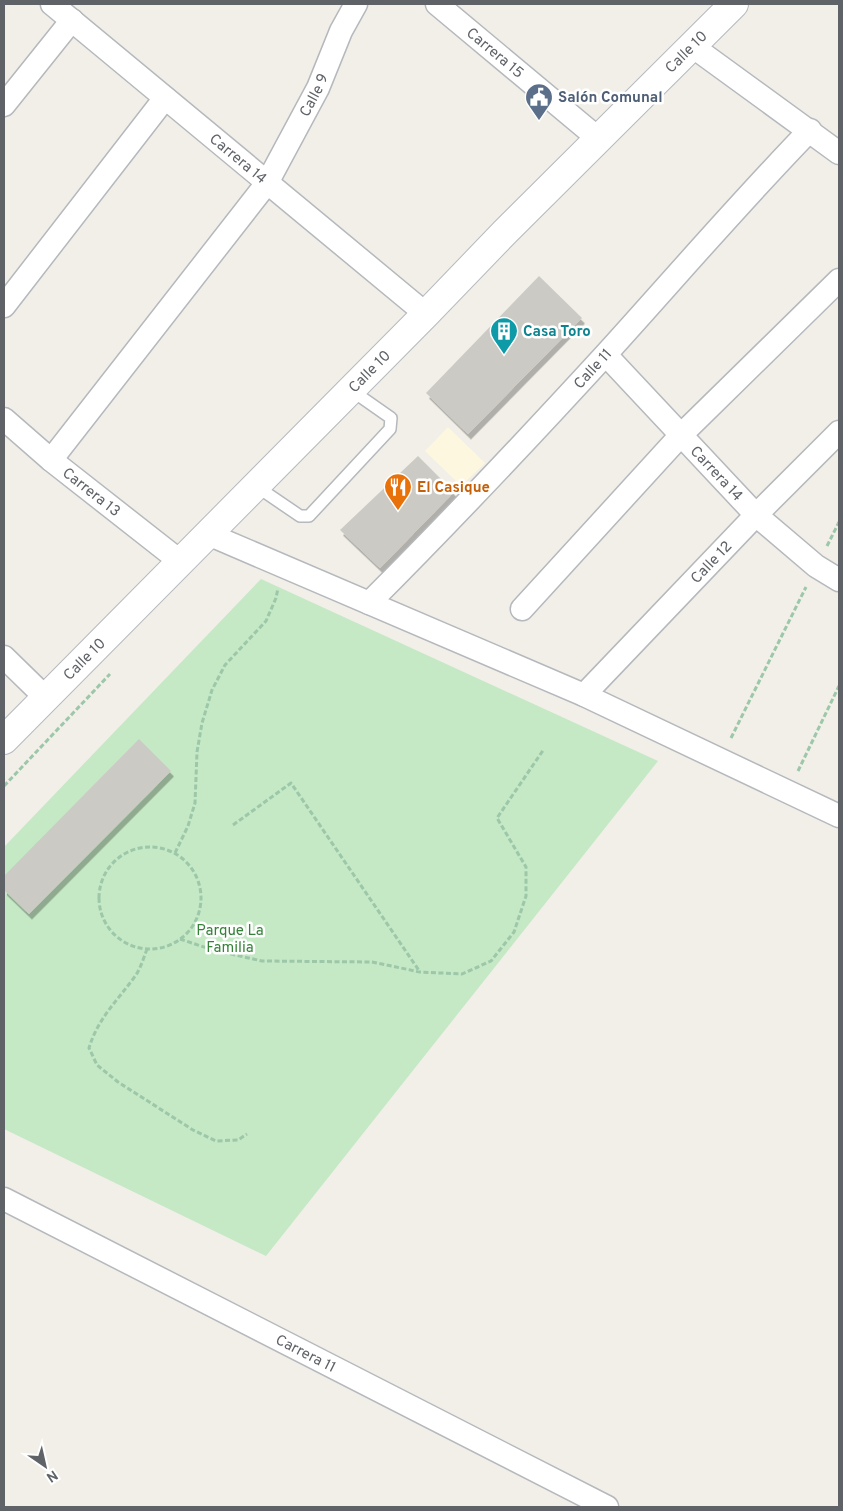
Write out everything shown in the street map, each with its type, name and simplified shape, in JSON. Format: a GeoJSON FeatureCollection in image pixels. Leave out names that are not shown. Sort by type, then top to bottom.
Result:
{"type":"FeatureCollection","features":[{"type":"Feature","properties":{"kind":"street","name":"Carrera 14"},"geometry":{"type":"LineString","coordinates":[[52,4],[426,314]]}},
{"type":"Feature","properties":{"kind":"street","name":"Calle 9"},"geometry":{"type":"LineString","coordinates":[[51,460],[268,183],[318,88],[341,31],[356,4]]}},
{"type":"Feature","properties":{"kind":"street","name":"Carrera 15"},"geometry":{"type":"LineString","coordinates":[[437,4],[600,140]]}},
{"type":"Feature","properties":{"kind":"street","name":"Calle 10"},"geometry":{"type":"LineString","coordinates":[[4,740],[734,4]]}},
{"type":"Feature","properties":{"kind":"street"},"geometry":{"type":"LineString","coordinates":[[4,105],[72,20]]}},
{"type":"Feature","properties":{"kind":"street"},"geometry":{"type":"LineString","coordinates":[[692,46],[810,130],[839,153]]}},
{"type":"Feature","properties":{"kind":"street"},"geometry":{"type":"LineString","coordinates":[[4,306],[165,98]]}},
{"type":"Feature","properties":{"kind":"street","name":"Calle 11"},"geometry":{"type":"LineString","coordinates":[[369,603],[439,533],[606,355],[773,168],[810,130]]}},
{"type":"Feature","properties":{"kind":"street"},"geometry":{"type":"LineString","coordinates":[[522,609],[681,435],[839,280]]}},
{"type":"Feature","properties":{"kind":"street","name":"Carrera 14"},"geometry":{"type":"LineString","coordinates":[[606,355],[756,515],[816,566],[839,580]]}},
{"type":"Feature","properties":{"kind":"street","name":"Carrera 13"},"geometry":{"type":"LineString","coordinates":[[4,419],[51,460],[181,562]]}},
{"type":"Feature","properties":{"kind":"street","name":"Calle 12"},"geometry":{"type":"LineString","coordinates":[[584,694],[756,515],[839,432]]}},
{"type":"Feature","properties":{"kind":"street"},"geometry":{"type":"LineString","coordinates":[[208,534],[584,694],[839,816]]}},
{"type":"Feature","properties":{"kind":"street"},"geometry":{"type":"LineString","coordinates":[[4,657],[46,698]]}},
{"type":"Feature","properties":{"kind":"street","name":"Carrera 11"},"geometry":{"type":"LineString","coordinates":[[4,1199],[606,1507]]}},
{"type":"Feature","properties":{"kind":"lane"},"geometry":{"type":"LineString","coordinates":[[256,486],[300,516],[309,516],[390,429],[391,418],[351,390]]}},
{"type":"Feature","properties":{"kind":"path"},"geometry":{"type":"LineString","coordinates":[[721,759],[839,522]]}},
{"type":"Feature","properties":{"kind":"path"},"geometry":{"type":"LineString","coordinates":[[175,853],[188,826],[195,803],[197,752],[202,723],[212,690],[226,665],[266,621],[276,598],[283,566]]}},
{"type":"Feature","properties":{"kind":"path"},"geometry":{"type":"LineString","coordinates":[[788,791],[839,686]]}},
{"type":"Feature","properties":{"kind":"path"},"geometry":{"type":"LineString","coordinates":[[180,940],[213,950],[262,961],[372,962],[420,972],[462,974],[491,961],[514,932],[526,896],[526,867],[497,818],[544,749]]}},
{"type":"Feature","properties":{"kind":"path"},"geometry":{"type":"LineString","coordinates":[[233,825],[292,783],[420,972]]}},
{"type":"Feature","properties":{"kind":"path"},"geometry":{"type":"LineString","coordinates":[[142,848],[159,848],[175,853],[188,864],[197,878],[201,895],[199,912],[192,927],[180,940],[164,947],[147,949],[131,945],[116,937],[106,924],[100,909],[100,892],[104,876],[113,863],[127,853],[142,848]]}},
{"type":"Feature","properties":{"kind":"path"},"geometry":{"type":"LineString","coordinates":[[147,949],[137,973],[109,1009],[94,1033],[89,1048],[97,1065],[118,1082],[208,1137],[216,1140],[238,1140],[247,1134]]}},
{"type":"Feature","properties":{"kind":"shaded area"},"geometry":{"type":"Polygon","coordinates":[[[448,427],[485,463],[461,486],[425,451],[448,427]]]}},
{"type":"Feature","properties":{"kind":"green space","name":"Parque La Familia"},"geometry":{"type":"Polygon","coordinates":[[[261,579],[658,761],[266,1256],[4,1129],[4,847],[261,579]]]}},
{"type":"Feature","properties":{"kind":"building","name":"Casa Toro"},"geometry":{"type":"Polygon","coordinates":[[[539,276],[582,318],[468,434],[426,393],[539,276]]]}},
{"type":"Feature","properties":{"kind":"building","name":"El Casique"},"geometry":{"type":"Polygon","coordinates":[[[418,456],[454,492],[380,568],[340,530],[418,456]]]}},
{"type":"Feature","properties":{"kind":"building"},"geometry":{"type":"Polygon","coordinates":[[[139,739],[171,771],[29,914],[4,890],[4,876],[139,739]]]}},
{"type":"Feature","properties":{"kind":"place","name":"Salón Comunal"},"geometry":{"type":"Point","coordinates":[539,121]}},
{"type":"Feature","properties":{"kind":"place","name":"Casa Toro"},"geometry":{"type":"Point","coordinates":[504,355]}},
{"type":"Feature","properties":{"kind":"place","name":"El Casique"},"geometry":{"type":"Point","coordinates":[398,511]}}]}
